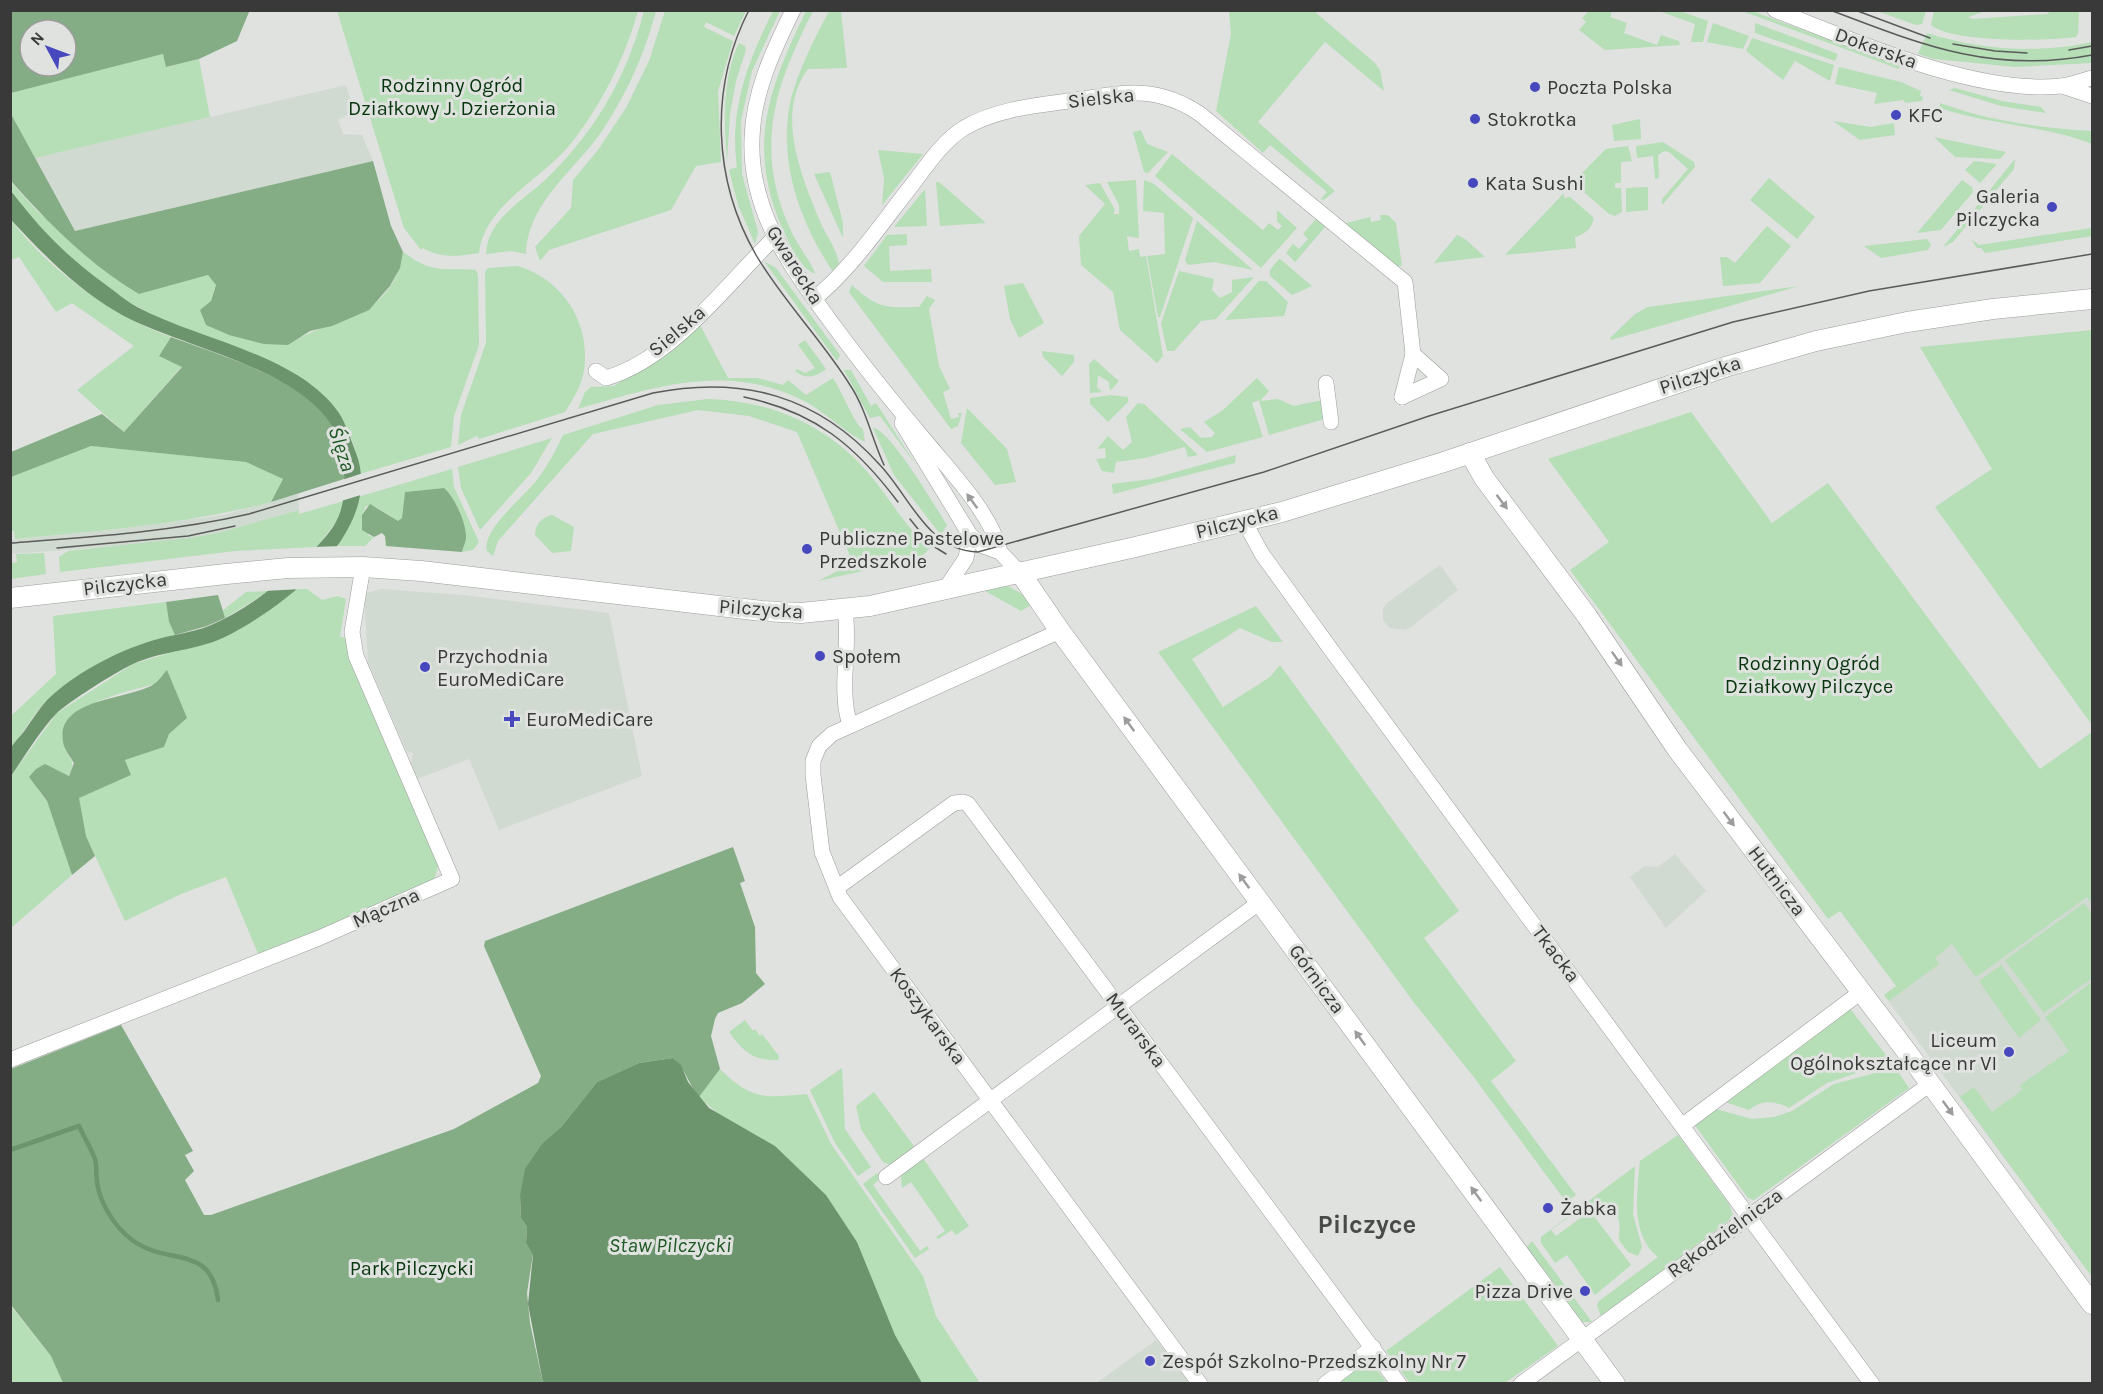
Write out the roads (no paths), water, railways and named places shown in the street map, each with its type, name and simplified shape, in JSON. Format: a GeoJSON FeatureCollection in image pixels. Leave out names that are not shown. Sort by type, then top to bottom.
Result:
{"type":"FeatureCollection","features":[{"type":"Feature","properties":{"kind":"street","name":"Gwarecka"},"geometry":{"type":"LineString","coordinates":[[793,10],[765,73],[758,96],[752,139],[755,182],[761,207],[774,238],[814,299],[889,399],[951,472],[992,529],[1000,552],[1021,574]]}},
{"type":"Feature","properties":{"kind":"street","name":"Dokerska"},"geometry":{"type":"LineString","coordinates":[[1775,10],[1950,73],[2024,85],[2062,86],[2092,78]]}},
{"type":"Feature","properties":{"kind":"street","name":"Dokerska"},"geometry":{"type":"LineString","coordinates":[[2062,86],[2092,96]]}},
{"type":"Feature","properties":{"kind":"street","name":"Sielska"},"geometry":{"type":"LineString","coordinates":[[814,299],[851,263],[934,156],[964,129],[1007,111],[1130,92],[1158,94],[1176,99],[1195,111],[1405,282],[1413,354]]}},
{"type":"Feature","properties":{"kind":"street","name":"Sielska"},"geometry":{"type":"LineString","coordinates":[[596,371],[606,378],[629,369],[670,341],[774,238]]}},
{"type":"Feature","properties":{"kind":"street","name":"Pilczycka"},"geometry":{"type":"LineString","coordinates":[[10,598],[240,572],[363,567],[421,571],[762,611],[801,613],[844,610],[1021,574],[1244,521],[1470,453],[1696,376],[1816,341],[1982,310],[2092,299]]}},
{"type":"Feature","properties":{"kind":"street"},"geometry":{"type":"LineString","coordinates":[[1326,383],[1331,422]]}},
{"type":"Feature","properties":{"kind":"street","name":"Gwarecka"},"geometry":{"type":"LineString","coordinates":[[889,399],[970,535],[983,546],[1000,552]]}},
{"type":"Feature","properties":{"kind":"street","name":"Hutnicza"},"geometry":{"type":"LineString","coordinates":[[1470,453],[1484,478],[1587,616],[1677,749],[1930,1084],[2092,1304]]}},
{"type":"Feature","properties":{"kind":"street","name":"Tkacka"},"geometry":{"type":"LineString","coordinates":[[1244,521],[1262,554],[1332,651],[1872,1383]]}},
{"type":"Feature","properties":{"kind":"street"},"geometry":{"type":"LineString","coordinates":[[946,588],[966,558],[970,535]]}},
{"type":"Feature","properties":{"kind":"street","name":"Mączna"},"geometry":{"type":"LineString","coordinates":[[10,1060],[319,938],[452,879],[356,656],[352,632],[363,567]]}},
{"type":"Feature","properties":{"kind":"street","name":"Górnicza"},"geometry":{"type":"LineString","coordinates":[[1021,574],[1060,631],[1615,1383]]}},
{"type":"Feature","properties":{"kind":"street"},"geometry":{"type":"LineString","coordinates":[[844,610],[848,653],[844,706],[850,725]]}},
{"type":"Feature","properties":{"kind":"street","name":"Koszykarska"},"geometry":{"type":"LineString","coordinates":[[1060,631],[850,725],[832,734],[819,746],[813,761],[822,852],[838,887],[840,897],[1200,1383]]}},
{"type":"Feature","properties":{"kind":"street","name":"Murarska"},"geometry":{"type":"LineString","coordinates":[[838,887],[949,806],[963,802],[975,812],[1399,1383]]}},
{"type":"Feature","properties":{"kind":"street"},"geometry":{"type":"LineString","coordinates":[[886,1177],[1260,902]]}},
{"type":"Feature","properties":{"kind":"street"},"geometry":{"type":"LineString","coordinates":[[1683,1125],[1861,992]]}},
{"type":"Feature","properties":{"kind":"street","name":"Rękodzielnicza"},"geometry":{"type":"LineString","coordinates":[[1521,1383],[1930,1084]]}},
{"type":"Feature","properties":{"kind":"street"},"geometry":{"type":"LineString","coordinates":[[1325,1383],[1373,1347]]}},
{"type":"Feature","properties":{"kind":"water","name":"Ślęza"},"geometry":{"type":"Polygon","coordinates":[[[11,191],[66,252],[133,305],[162,319],[273,362],[299,376],[321,393],[344,422],[356,453],[361,481],[357,509],[344,536],[325,561],[302,584],[277,605],[229,635],[206,644],[145,659],[116,673],[81,695],[56,714],[11,776],[12,746],[47,700],[70,681],[123,651],[209,626],[222,620],[257,599],[289,573],[324,539],[338,518],[344,493],[344,478],[343,459],[334,429],[314,404],[285,384],[251,367],[145,326],[102,303],[62,271],[12,221],[11,191]]]}},
{"type":"Feature","properties":{"kind":"water","name":"Staw Pilczycki"},"geometry":{"type":"Polygon","coordinates":[[[673,1058],[681,1065],[688,1082],[709,1108],[775,1146],[826,1195],[857,1242],[895,1335],[922,1383],[543,1383],[528,1304],[533,1255],[526,1243],[527,1227],[521,1218],[520,1196],[525,1169],[542,1144],[561,1127],[597,1082],[639,1063],[673,1058]]]}},
{"type":"Feature","properties":{"kind":"waterway"},"geometry":{"type":"LineString","coordinates":[[10,1150],[79,1126],[95,1159],[101,1199],[114,1222],[132,1240],[146,1248],[186,1259],[207,1270],[214,1282],[218,1300]]}},
{"type":"Feature","properties":{"kind":"tram line"},"geometry":{"type":"LineString","coordinates":[[749,10],[736,40],[727,71],[722,102],[721,134],[724,165],[731,196],[756,255],[856,394],[884,465]]}},
{"type":"Feature","properties":{"kind":"tram line"},"geometry":{"type":"LineString","coordinates":[[1830,10],[1927,45],[1958,53],[2022,61],[2056,60],[2092,55]]}},
{"type":"Feature","properties":{"kind":"tram line"},"geometry":{"type":"LineString","coordinates":[[1855,10],[1930,38]]}},
{"type":"Feature","properties":{"kind":"tram line"},"geometry":{"type":"LineString","coordinates":[[1953,44],[1995,51],[2027,53]]}},
{"type":"Feature","properties":{"kind":"tram line"},"geometry":{"type":"LineString","coordinates":[[2069,50],[2092,46]]}},
{"type":"Feature","properties":{"kind":"tram line"},"geometry":{"type":"LineString","coordinates":[[10,543],[160,530],[249,514],[653,393],[686,388],[718,387],[777,396],[805,407],[831,422],[856,441],[880,465],[921,520],[933,532],[960,549],[978,552],[1264,472],[1429,416],[1733,322],[1869,291],[2092,254]]}},
{"type":"Feature","properties":{"kind":"tram line"},"geometry":{"type":"LineString","coordinates":[[744,397],[792,412],[832,434],[866,464],[898,502]]}},
{"type":"Feature","properties":{"kind":"tram line"},"geometry":{"type":"LineString","coordinates":[[910,519],[930,544],[946,554]]}},
{"type":"Feature","properties":{"kind":"tram line"},"geometry":{"type":"LineString","coordinates":[[57,548],[188,536],[235,526]]}},
{"type":"Feature","properties":{"kind":"place","name":"Poczta Polska"},"geometry":{"type":"Point","coordinates":[1535,87]}},
{"type":"Feature","properties":{"kind":"place","name":"KFC"},"geometry":{"type":"Point","coordinates":[1896,115]}},
{"type":"Feature","properties":{"kind":"place","name":"Stokrotka"},"geometry":{"type":"Point","coordinates":[1475,119]}},
{"type":"Feature","properties":{"kind":"place","name":"Kata Sushi"},"geometry":{"type":"Point","coordinates":[1473,183]}},
{"type":"Feature","properties":{"kind":"place","name":"Galeria Pilczycka"},"geometry":{"type":"Point","coordinates":[2052,207]}},
{"type":"Feature","properties":{"kind":"place","name":"Publiczne Pastelowe Przedszkole"},"geometry":{"type":"Point","coordinates":[807,549]}},
{"type":"Feature","properties":{"kind":"place","name":"Społem"},"geometry":{"type":"Point","coordinates":[820,656]}},
{"type":"Feature","properties":{"kind":"place","name":"Przychodnia EuroMediCare"},"geometry":{"type":"Point","coordinates":[425,667]}},
{"type":"Feature","properties":{"kind":"place","name":"EuroMediCare"},"geometry":{"type":"Point","coordinates":[512,719]}},
{"type":"Feature","properties":{"kind":"place","name":"Liceum Ogólnokształcące nr VI"},"geometry":{"type":"Point","coordinates":[2009,1052]}},
{"type":"Feature","properties":{"kind":"place","name":"Żabka"},"geometry":{"type":"Point","coordinates":[1548,1208]}},
{"type":"Feature","properties":{"kind":"place","name":"Pizza Drive"},"geometry":{"type":"Point","coordinates":[1585,1291]}},
{"type":"Feature","properties":{"kind":"place","name":"Zespół Szkolno-Przedszkolny Nr 7"},"geometry":{"type":"Point","coordinates":[1150,1361]}},
{"type":"Feature","properties":{"kind":"district","name":"Pilczyce"},"geometry":{"type":"Point","coordinates":[1367,1224]}},
{"type":"Feature","properties":{"kind":"park label","name":"Rodzinny Ogród Działkowy J. Dzierżonia"},"geometry":{"type":"Point","coordinates":[452,96]}},
{"type":"Feature","properties":{"kind":"park label","name":"Rodzinny Ogród Działkowy Pilczyce"},"geometry":{"type":"Point","coordinates":[1809,674]}},
{"type":"Feature","properties":{"kind":"park label","name":"Park Pilczycki"},"geometry":{"type":"Point","coordinates":[412,1268]}}]}
